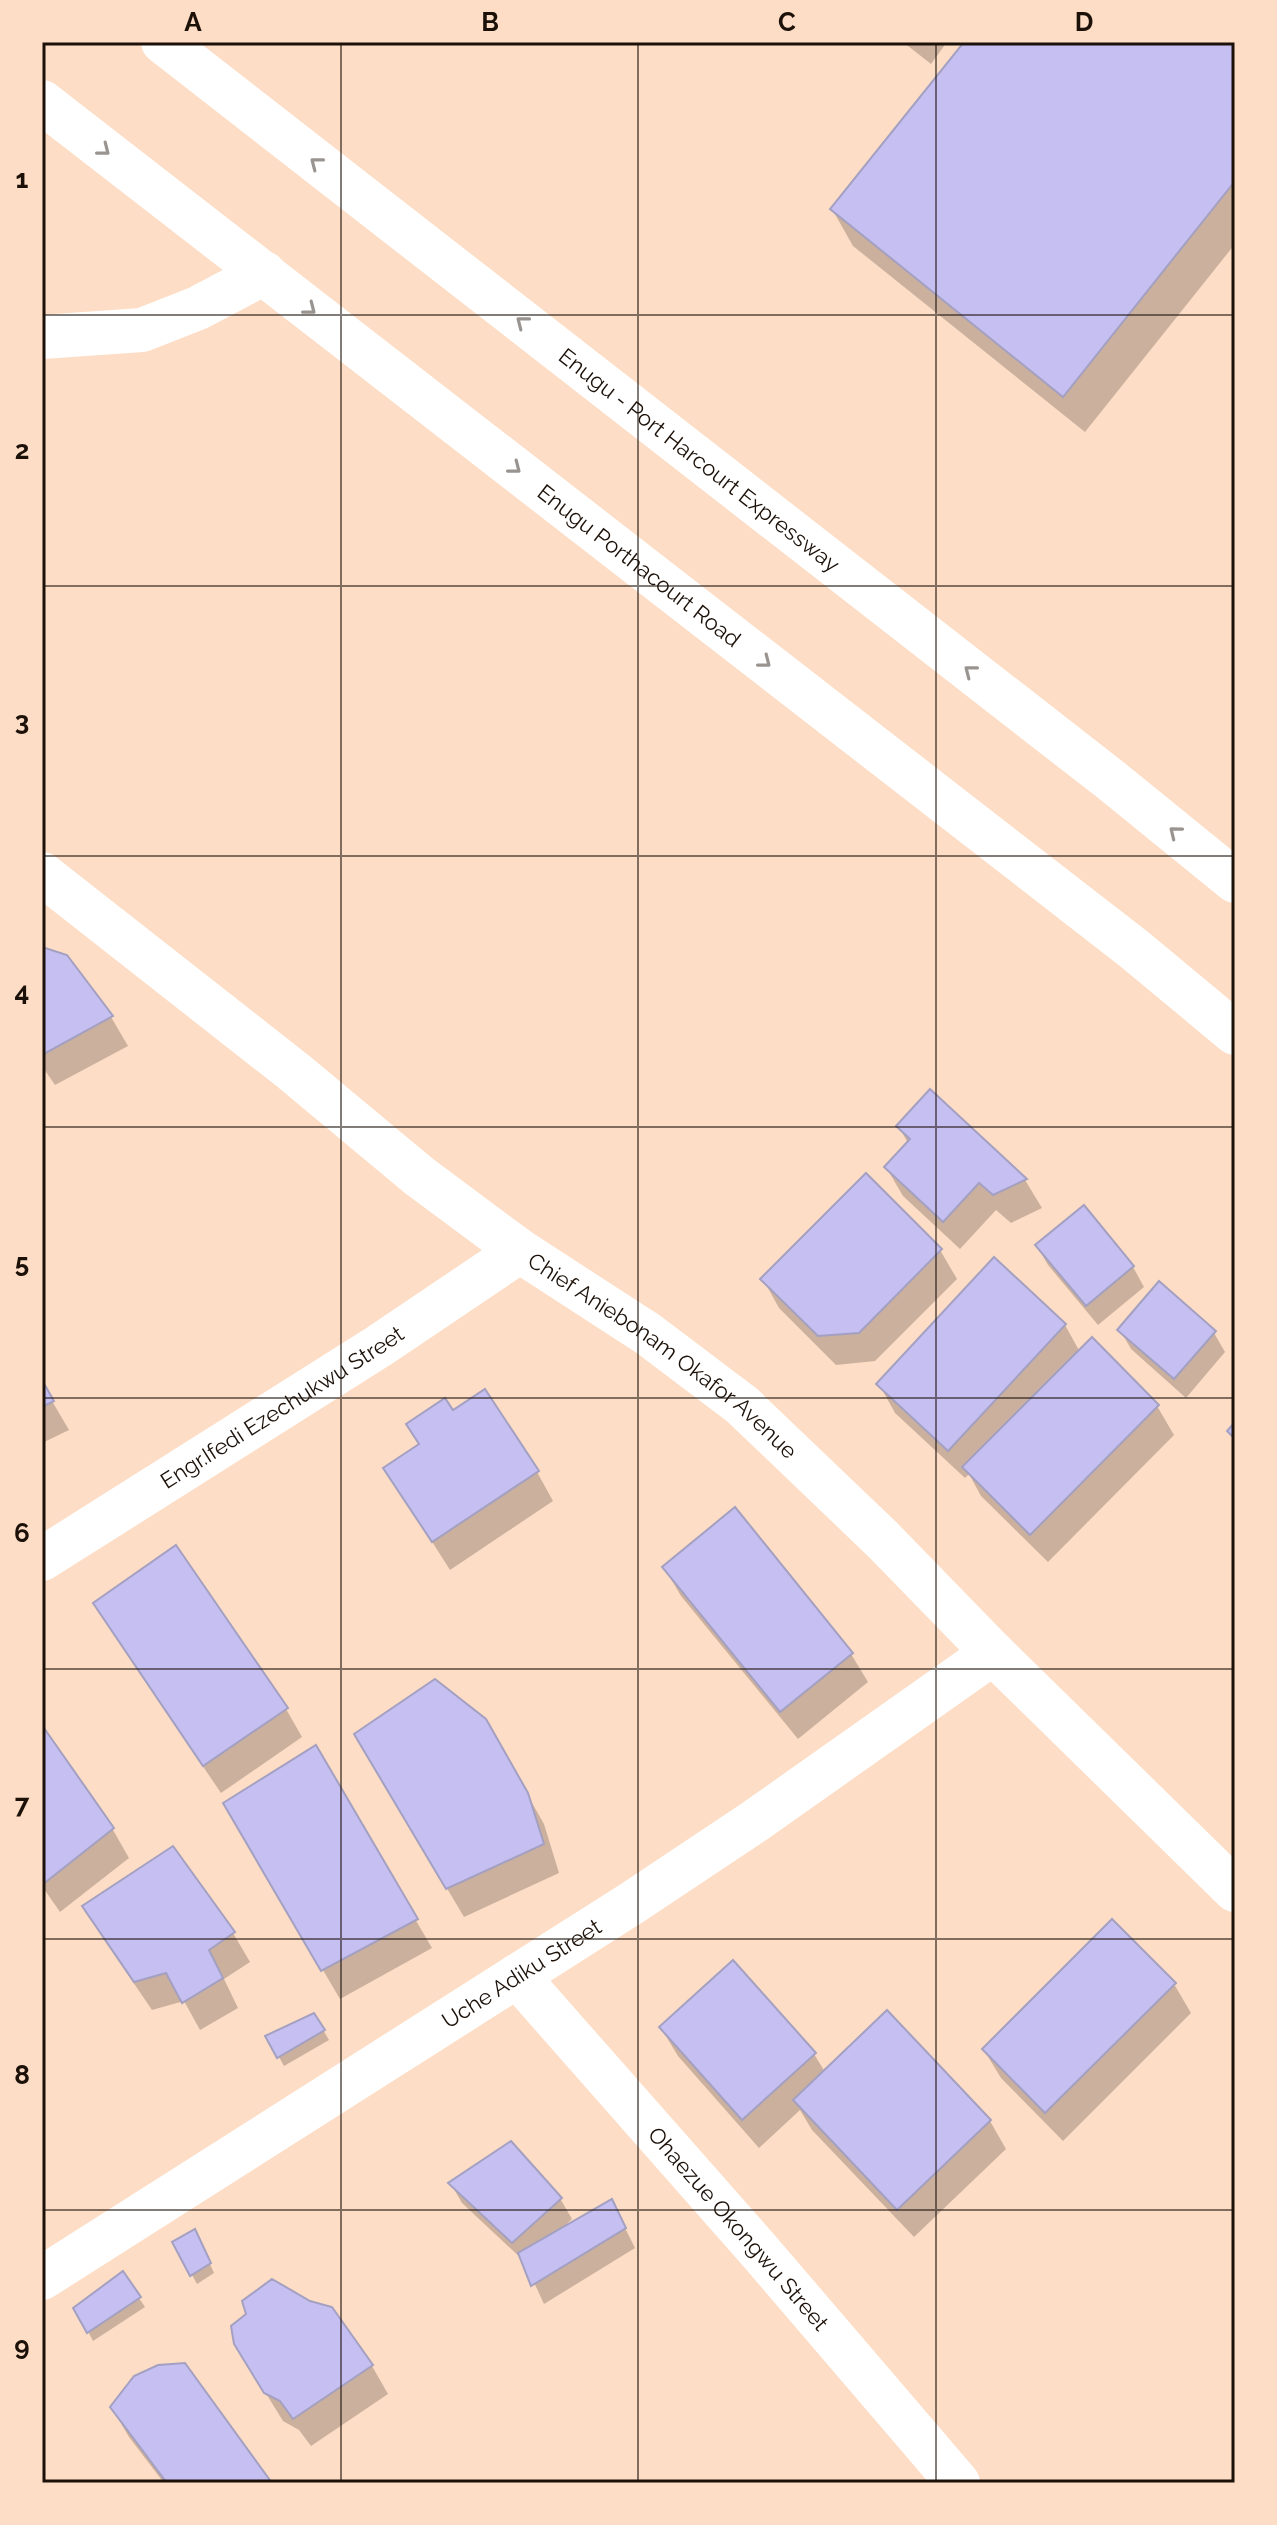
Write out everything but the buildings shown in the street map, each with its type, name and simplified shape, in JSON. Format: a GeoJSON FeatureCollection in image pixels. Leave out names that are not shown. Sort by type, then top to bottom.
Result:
{"type":"FeatureCollection","features":[{"type":"Feature","properties":{"kind":"main road","name":"Enugu - Port Harcourt Expressway"},"geometry":{"type":"LineString","coordinates":[[163,42],[1233,875]]}},
{"type":"Feature","properties":{"kind":"main road","name":"Enugu Porthacourt Road"},"geometry":{"type":"LineString","coordinates":[[42,102],[1134,949],[1235,1033]]}},
{"type":"Feature","properties":{"kind":"main road"},"geometry":{"type":"LineString","coordinates":[[42,337],[142,330],[198,308],[264,273]]}},
{"type":"Feature","properties":{"kind":"main road","name":"Chief Aniebonam Okafor Avenue"},"geometry":{"type":"LineString","coordinates":[[42,874],[282,1062],[419,1176],[520,1251],[648,1334],[742,1405],[882,1539],[993,1653],[1235,1890]]}},
{"type":"Feature","properties":{"kind":"main road","name":"Engr.Ifedi Ezechukwu Street"},"geometry":{"type":"LineString","coordinates":[[42,1559],[341,1371],[520,1251]]}},
{"type":"Feature","properties":{"kind":"main road","name":"Uche Adiku Street"},"geometry":{"type":"LineString","coordinates":[[42,2278],[632,1903],[755,1821],[993,1653]]}},
{"type":"Feature","properties":{"kind":"main road","name":"Ohaezue Okongwu Street"},"geometry":{"type":"LineString","coordinates":[[517,1976],[958,2483]]}}]}
